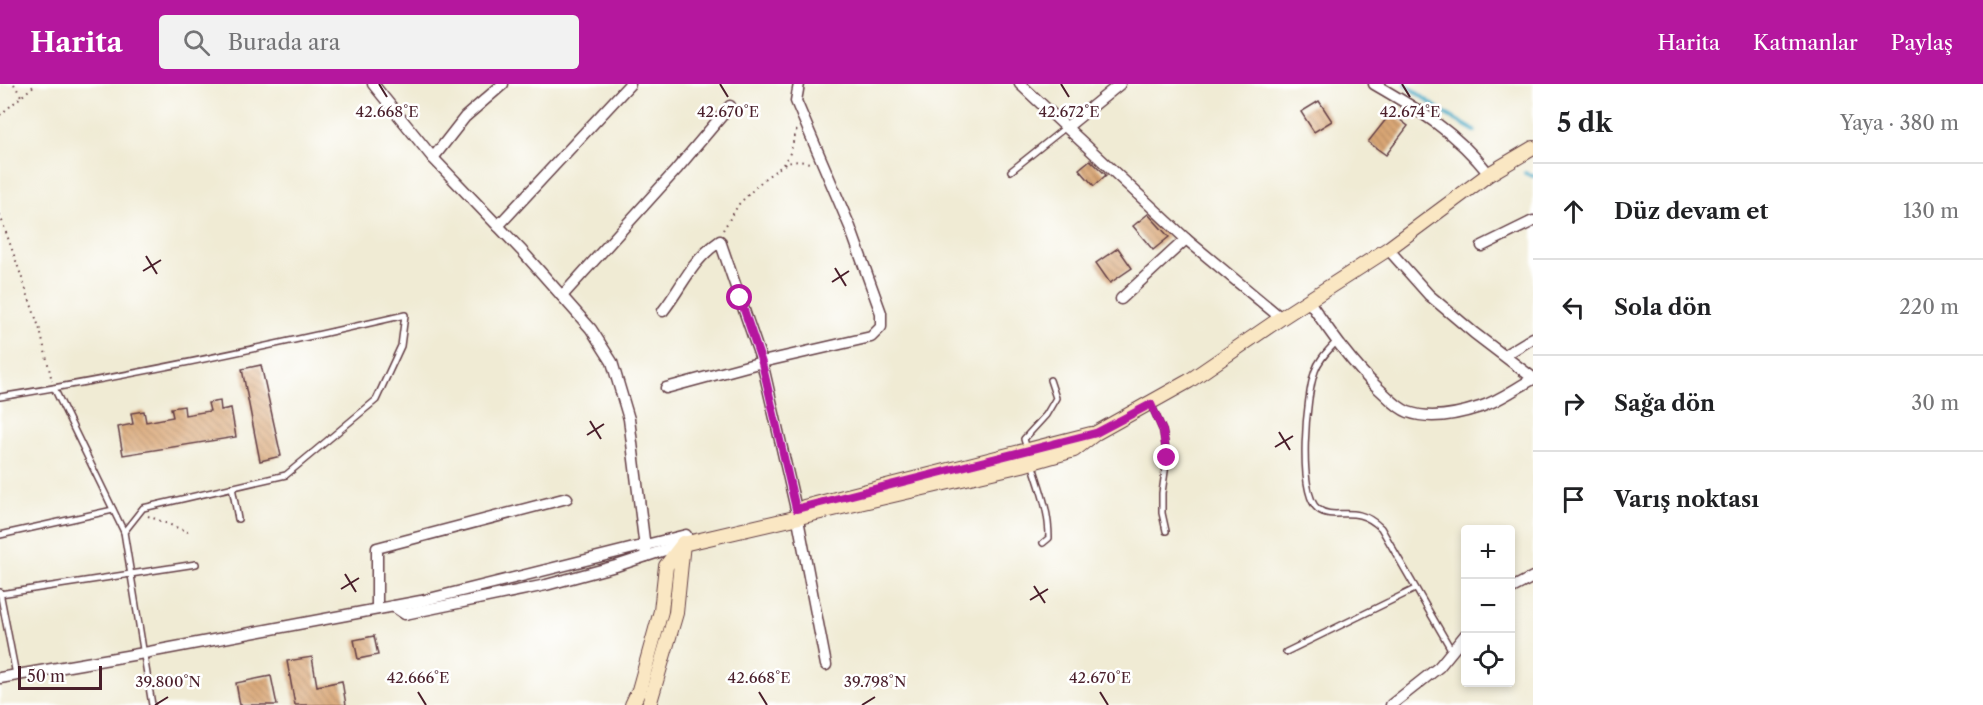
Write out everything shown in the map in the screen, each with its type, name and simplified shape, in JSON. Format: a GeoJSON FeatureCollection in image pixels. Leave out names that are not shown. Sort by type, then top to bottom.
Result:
{"type":"FeatureCollection","features":[{"type":"Feature","properties":{"kind":"street"},"geometry":{"type":"LineString","coordinates":[[373,84],[433,158],[591,329],[612,362],[629,419],[645,551]]}},
{"type":"Feature","properties":{"kind":"street"},"geometry":{"type":"LineString","coordinates":[[433,158],[465,117],[503,84]]}},
{"type":"Feature","properties":{"kind":"street"},"geometry":{"type":"LineString","coordinates":[[498,226],[630,84]]}},
{"type":"Feature","properties":{"kind":"street"},"geometry":{"type":"LineString","coordinates":[[666,388],[871,337],[882,327],[883,321],[850,227],[796,101],[799,84]]}},
{"type":"Feature","properties":{"kind":"street"},"geometry":{"type":"LineString","coordinates":[[1020,84],[1186,239],[1281,318]]}},
{"type":"Feature","properties":{"kind":"street"},"geometry":{"type":"LineString","coordinates":[[1067,127],[1120,84]]}},
{"type":"Feature","properties":{"kind":"street"},"geometry":{"type":"LineString","coordinates":[[1374,84],[1445,128],[1472,153],[1489,174]]}},
{"type":"Feature","properties":{"kind":"street"},"geometry":{"type":"LineString","coordinates":[[562,296],[676,170],[730,106]]}},
{"type":"Feature","properties":{"kind":"street"},"geometry":{"type":"LineString","coordinates":[[0,678],[393,606],[405,614],[546,585],[685,539],[1029,456],[1074,450],[1096,433],[1189,381],[1388,249],[1489,174],[1533,148]]}},
{"type":"Feature","properties":{"kind":"street"},"geometry":{"type":"LineString","coordinates":[[1482,246],[1533,221]]}},
{"type":"Feature","properties":{"kind":"street"},"geometry":{"type":"LineString","coordinates":[[1121,300],[1186,239]]}},
{"type":"Feature","properties":{"kind":"street"},"geometry":{"type":"LineString","coordinates":[[663,311],[677,294],[686,274],[709,249],[720,241],[762,363],[796,513],[826,665]]}},
{"type":"Feature","properties":{"kind":"street"},"geometry":{"type":"LineString","coordinates":[[1308,300],[1336,342],[1365,377],[1394,403],[1409,412],[1435,416],[1453,414],[1482,406],[1533,378],[1429,295],[1388,249]]}},
{"type":"Feature","properties":{"kind":"street"},"geometry":{"type":"LineString","coordinates":[[1505,356],[1533,338]]}},
{"type":"Feature","properties":{"kind":"street"},"geometry":{"type":"LineString","coordinates":[[377,609],[377,548],[567,498]]}},
{"type":"Feature","properties":{"kind":"street"},"geometry":{"type":"LineString","coordinates":[[632,705],[639,690],[661,611],[666,566],[685,539]]}},
{"type":"Feature","properties":{"kind":"street"},"geometry":{"type":"LineString","coordinates":[[649,705],[676,613],[685,539]]}},
{"type":"Feature","properties":{"kind":"street"},"geometry":{"type":"LineString","coordinates":[[1515,586],[1533,577]]}},
{"type":"Feature","properties":{"kind":"street"},"geometry":{"type":"LineString","coordinates":[[1391,705],[1439,667],[1461,640]]}},
{"type":"Feature","properties":{"kind":"lane"},"geometry":{"type":"LineString","coordinates":[[1011,171],[1067,127]]}},
{"type":"Feature","properties":{"kind":"lane"},"geometry":{"type":"LineString","coordinates":[[0,397],[280,344],[405,315],[401,346],[376,400],[286,475],[143,508],[124,532]]}},
{"type":"Feature","properties":{"kind":"lane"},"geometry":{"type":"LineString","coordinates":[[1336,342],[1318,364],[1308,396],[1305,477],[1309,498],[1316,508],[1324,513],[1354,513],[1366,516],[1376,523],[1385,533],[1452,651]]}},
{"type":"Feature","properties":{"kind":"lane"},"geometry":{"type":"LineString","coordinates":[[1043,543],[1049,538],[1046,504],[1024,439],[1046,415],[1056,398],[1050,380]]}},
{"type":"Feature","properties":{"kind":"lane"},"geometry":{"type":"LineString","coordinates":[[54,388],[124,532],[152,705]]}},
{"type":"Feature","properties":{"kind":"lane"},"geometry":{"type":"LineString","coordinates":[[1151,404],[1163,431],[1167,458],[1162,493],[1162,513],[1166,531]]}},
{"type":"Feature","properties":{"kind":"lane"},"geometry":{"type":"LineString","coordinates":[[232,487],[238,519]]}},
{"type":"Feature","properties":{"kind":"lane"},"geometry":{"type":"LineString","coordinates":[[0,535],[113,510]]}},
{"type":"Feature","properties":{"kind":"lane"},"geometry":{"type":"LineString","coordinates":[[16,675],[0,593],[196,564]]}},
{"type":"Feature","properties":{"kind":"lane"},"geometry":{"type":"LineString","coordinates":[[1286,652],[1415,589]]}},
{"type":"Feature","properties":{"kind":"path"},"geometry":{"type":"LineString","coordinates":[[14,84],[21,96]]}},
{"type":"Feature","properties":{"kind":"path"},"geometry":{"type":"LineString","coordinates":[[0,115],[36,84]]}},
{"type":"Feature","properties":{"kind":"path"},"geometry":{"type":"LineString","coordinates":[[782,166],[790,153],[801,114]]}},
{"type":"Feature","properties":{"kind":"path"},"geometry":{"type":"LineString","coordinates":[[720,241],[723,228],[739,204],[764,179],[789,162],[810,163]]}},
{"type":"Feature","properties":{"kind":"path"},"geometry":{"type":"LineString","coordinates":[[0,215],[40,330],[54,388]]}},
{"type":"Feature","properties":{"kind":"path"},"geometry":{"type":"LineString","coordinates":[[140,513],[188,532]]}},
{"type":"Feature","properties":{"kind":"building"},"geometry":{"type":"Polygon","coordinates":[[[1319,101],[1332,121],[1314,132],[1301,112],[1319,101]]]}},
{"type":"Feature","properties":{"kind":"building"},"geometry":{"type":"Polygon","coordinates":[[[1391,113],[1408,126],[1386,155],[1368,142],[1391,113]]]}},
{"type":"Feature","properties":{"kind":"building"},"geometry":{"type":"Polygon","coordinates":[[[1090,160],[1106,175],[1094,186],[1079,169],[1090,160]]]}},
{"type":"Feature","properties":{"kind":"building"},"geometry":{"type":"Polygon","coordinates":[[[1148,214],[1169,237],[1153,250],[1133,226],[1148,214]]]}},
{"type":"Feature","properties":{"kind":"building"},"geometry":{"type":"Polygon","coordinates":[[[1118,248],[1132,268],[1110,283],[1096,263],[1118,248]]]}},
{"type":"Feature","properties":{"kind":"building"},"geometry":{"type":"Polygon","coordinates":[[[261,365],[281,456],[260,461],[242,369],[261,365]]]}},
{"type":"Feature","properties":{"kind":"building"},"geometry":{"type":"Polygon","coordinates":[[[220,401],[221,410],[231,408],[236,437],[123,455],[118,427],[133,424],[131,413],[144,411],[146,422],[173,417],[171,408],[184,406],[185,415],[210,411],[208,403],[220,401]]]}},
{"type":"Feature","properties":{"kind":"building"},"geometry":{"type":"Polygon","coordinates":[[[374,636],[378,655],[358,659],[354,640],[374,636]]]}},
{"type":"Feature","properties":{"kind":"building"},"geometry":{"type":"Polygon","coordinates":[[[312,657],[317,686],[342,681],[346,705],[295,705],[287,661],[312,657]]]}},
{"type":"Feature","properties":{"kind":"building"},"geometry":{"type":"Polygon","coordinates":[[[271,676],[277,705],[240,705],[236,683],[271,676]]]}},
{"type":"Feature","properties":{"kind":"waterway"},"geometry":{"type":"LineString","coordinates":[[1405,84],[1444,113],[1475,131]]}},
{"type":"Feature","properties":{"kind":"waterway"},"geometry":{"type":"LineString","coordinates":[[1525,173],[1533,176]]}},
{"type":"Feature","properties":{"kind":"route"},"geometry":{"type":"LineString","coordinates":[[740,298],[762,363],[796,509],[1096,433],[1151,404],[1163,431],[1167,458]]}}]}
